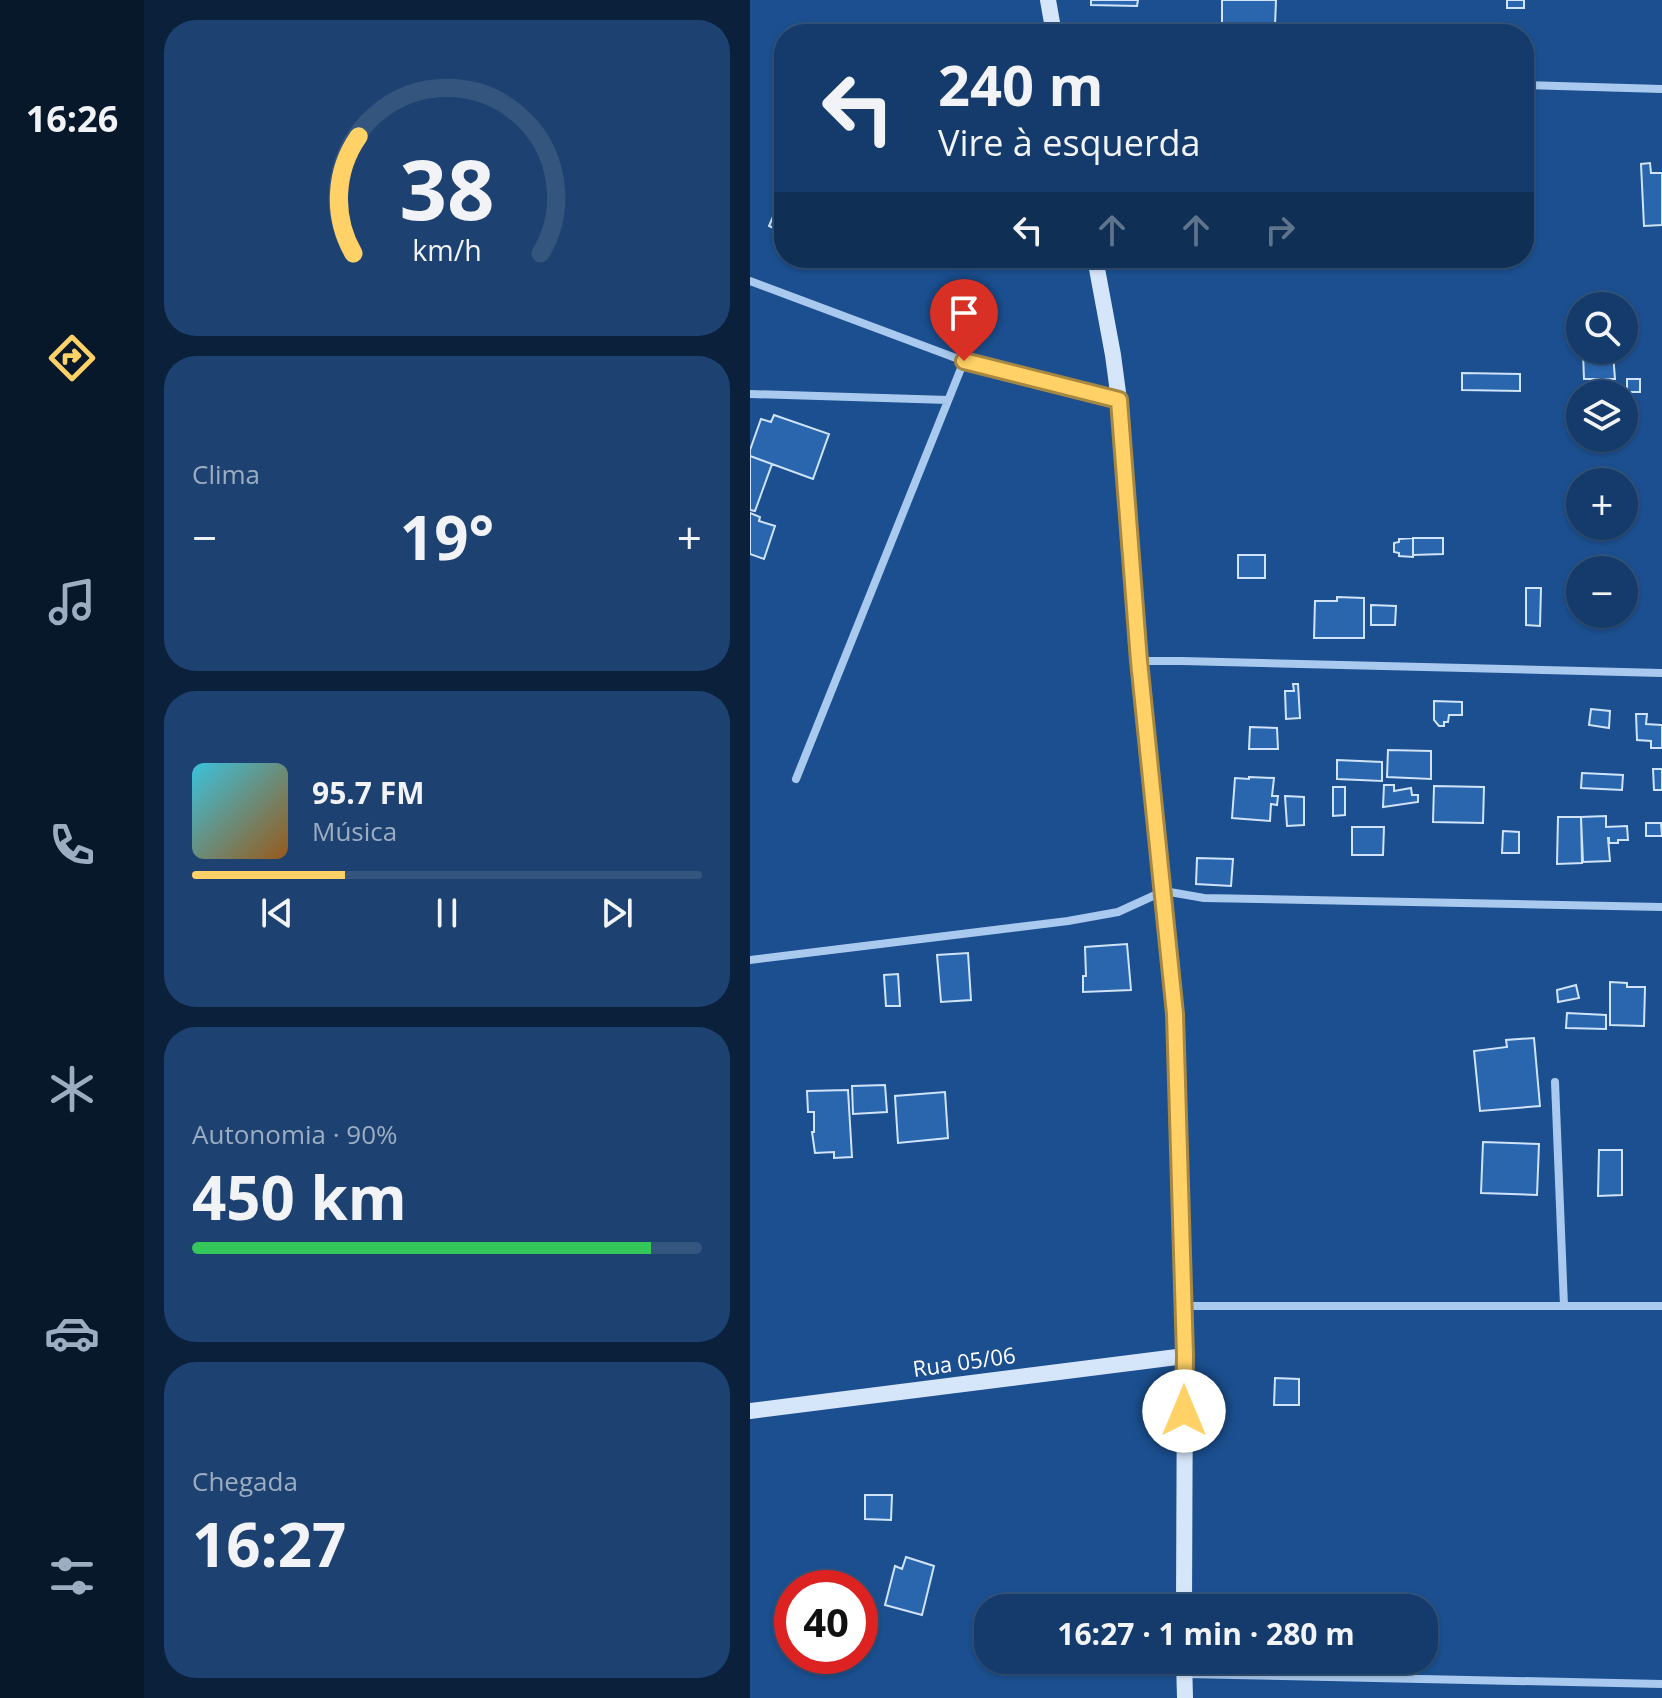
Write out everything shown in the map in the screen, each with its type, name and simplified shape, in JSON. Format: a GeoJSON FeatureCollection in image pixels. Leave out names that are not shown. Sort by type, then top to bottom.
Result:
{"type":"FeatureCollection","features":[{"type":"Feature","properties":{"kind":"street"},"geometry":{"type":"LineString","coordinates":[[1048,0],[1052,24]]}},
{"type":"Feature","properties":{"kind":"street"},"geometry":{"type":"LineString","coordinates":[[1534,85],[1662,89]]}},
{"type":"Feature","properties":{"kind":"street"},"geometry":{"type":"LineString","coordinates":[[1097,268],[1119,400],[1139,661],[1175,1014],[1185,1356],[1184,1594]]}},
{"type":"Feature","properties":{"kind":"street"},"geometry":{"type":"LineString","coordinates":[[750,281],[964,361],[1119,400]]}},
{"type":"Feature","properties":{"kind":"street"},"geometry":{"type":"LineString","coordinates":[[796,779],[964,361]]}},
{"type":"Feature","properties":{"kind":"street"},"geometry":{"type":"LineString","coordinates":[[750,394],[948,400]]}},
{"type":"Feature","properties":{"kind":"street"},"geometry":{"type":"LineString","coordinates":[[1139,661],[1662,673]]}},
{"type":"Feature","properties":{"kind":"street"},"geometry":{"type":"LineString","coordinates":[[750,960],[1068,921],[1118,912],[1164,891],[1204,898],[1662,907]]}},
{"type":"Feature","properties":{"kind":"street"},"geometry":{"type":"LineString","coordinates":[[1555,1082],[1564,1306]]}},
{"type":"Feature","properties":{"kind":"street"},"geometry":{"type":"LineString","coordinates":[[1183,1306],[1662,1306]]}},
{"type":"Feature","properties":{"kind":"street","name":"Rua 05/06"},"geometry":{"type":"LineString","coordinates":[[750,1411],[1185,1356]]}},
{"type":"Feature","properties":{"kind":"street"},"geometry":{"type":"LineString","coordinates":[[1184,1674],[1185,1698]]}},
{"type":"Feature","properties":{"kind":"street"},"geometry":{"type":"LineString","coordinates":[[1381,1674],[1662,1684]]}},
{"type":"Feature","properties":{"kind":"building"},"geometry":{"type":"Polygon","coordinates":[[[1091,0],[1138,0],[1137,6],[1091,5],[1091,0]]]}},
{"type":"Feature","properties":{"kind":"building"},"geometry":{"type":"Polygon","coordinates":[[[1222,0],[1276,0],[1275,24],[1222,24],[1222,0]]]}},
{"type":"Feature","properties":{"kind":"building"},"geometry":{"type":"Polygon","coordinates":[[[1507,0],[1524,0],[1524,8],[1507,8],[1507,0]]]}},
{"type":"Feature","properties":{"kind":"building"},"geometry":{"type":"Polygon","coordinates":[[[1650,163],[1651,173],[1662,173],[1662,225],[1644,226],[1641,164],[1650,163]]]}},
{"type":"Feature","properties":{"kind":"building"},"geometry":{"type":"Polygon","coordinates":[[[1583,364],[1614,364],[1615,379],[1584,379],[1583,364]]]}},
{"type":"Feature","properties":{"kind":"building"},"geometry":{"type":"Polygon","coordinates":[[[1462,373],[1520,374],[1520,391],[1462,390],[1462,373]]]}},
{"type":"Feature","properties":{"kind":"building"},"geometry":{"type":"Polygon","coordinates":[[[774,415],[829,434],[813,479],[750,456],[761,419],[771,422],[774,415]]]}},
{"type":"Feature","properties":{"kind":"building"},"geometry":{"type":"Polygon","coordinates":[[[750,456],[772,464],[755,511],[750,510],[750,456]]]}},
{"type":"Feature","properties":{"kind":"building"},"geometry":{"type":"Polygon","coordinates":[[[750,513],[760,517],[759,521],[775,526],[764,559],[750,554],[750,513]]]}},
{"type":"Feature","properties":{"kind":"building"},"geometry":{"type":"Polygon","coordinates":[[[1413,538],[1413,557],[1399,556],[1394,552],[1394,543],[1399,539],[1413,538]]]}},
{"type":"Feature","properties":{"kind":"building"},"geometry":{"type":"Polygon","coordinates":[[[1413,538],[1443,538],[1443,554],[1413,555],[1413,538]]]}},
{"type":"Feature","properties":{"kind":"building"},"geometry":{"type":"Polygon","coordinates":[[[1238,555],[1265,555],[1265,578],[1238,578],[1238,555]]]}},
{"type":"Feature","properties":{"kind":"building"},"geometry":{"type":"Polygon","coordinates":[[[1526,588],[1541,588],[1540,626],[1526,625],[1526,588]]]}},
{"type":"Feature","properties":{"kind":"building"},"geometry":{"type":"Polygon","coordinates":[[[1337,597],[1364,598],[1364,638],[1314,638],[1315,601],[1337,601],[1337,597]]]}},
{"type":"Feature","properties":{"kind":"building"},"geometry":{"type":"Polygon","coordinates":[[[1371,605],[1396,606],[1395,625],[1371,625],[1371,605]]]}},
{"type":"Feature","properties":{"kind":"building"},"geometry":{"type":"Polygon","coordinates":[[[1293,684],[1298,684],[1300,718],[1286,719],[1285,691],[1294,691],[1293,684]]]}},
{"type":"Feature","properties":{"kind":"building"},"geometry":{"type":"Polygon","coordinates":[[[1434,701],[1462,702],[1462,715],[1449,715],[1448,722],[1439,726],[1434,720],[1434,701]]]}},
{"type":"Feature","properties":{"kind":"building"},"geometry":{"type":"Polygon","coordinates":[[[1591,709],[1610,711],[1609,728],[1589,725],[1591,709]]]}},
{"type":"Feature","properties":{"kind":"building"},"geometry":{"type":"Polygon","coordinates":[[[1636,714],[1647,714],[1646,724],[1662,725],[1662,748],[1651,748],[1651,741],[1637,740],[1636,714]]]}},
{"type":"Feature","properties":{"kind":"building"},"geometry":{"type":"Polygon","coordinates":[[[1250,727],[1277,728],[1278,749],[1249,749],[1250,727]]]}},
{"type":"Feature","properties":{"kind":"building"},"geometry":{"type":"Polygon","coordinates":[[[1388,750],[1431,751],[1431,779],[1387,777],[1388,750]]]}},
{"type":"Feature","properties":{"kind":"building"},"geometry":{"type":"Polygon","coordinates":[[[1337,760],[1382,762],[1382,781],[1337,779],[1337,760]]]}},
{"type":"Feature","properties":{"kind":"building"},"geometry":{"type":"Polygon","coordinates":[[[1653,769],[1662,769],[1662,790],[1654,790],[1653,769]]]}},
{"type":"Feature","properties":{"kind":"building"},"geometry":{"type":"Polygon","coordinates":[[[1582,773],[1623,775],[1622,790],[1581,788],[1582,773]]]}},
{"type":"Feature","properties":{"kind":"building"},"geometry":{"type":"Polygon","coordinates":[[[1235,778],[1274,778],[1272,796],[1278,796],[1277,805],[1271,804],[1270,821],[1232,818],[1235,778]]]}},
{"type":"Feature","properties":{"kind":"building"},"geometry":{"type":"Polygon","coordinates":[[[1384,785],[1394,785],[1394,791],[1411,788],[1412,795],[1418,795],[1418,802],[1383,807],[1384,785]]]}},
{"type":"Feature","properties":{"kind":"building"},"geometry":{"type":"Polygon","coordinates":[[[1434,786],[1484,787],[1483,823],[1433,822],[1434,786]]]}},
{"type":"Feature","properties":{"kind":"building"},"geometry":{"type":"Polygon","coordinates":[[[1333,787],[1345,787],[1345,815],[1333,816],[1333,787]]]}},
{"type":"Feature","properties":{"kind":"building"},"geometry":{"type":"Polygon","coordinates":[[[1285,796],[1304,797],[1304,825],[1287,826],[1285,796]]]}},
{"type":"Feature","properties":{"kind":"building"},"geometry":{"type":"Polygon","coordinates":[[[1606,816],[1606,827],[1627,826],[1628,840],[1609,843],[1608,838],[1610,861],[1583,862],[1581,817],[1606,816]]]}},
{"type":"Feature","properties":{"kind":"building"},"geometry":{"type":"Polygon","coordinates":[[[1558,817],[1581,817],[1582,863],[1557,864],[1558,817]]]}},
{"type":"Feature","properties":{"kind":"building"},"geometry":{"type":"Polygon","coordinates":[[[1646,823],[1661,823],[1662,836],[1646,836],[1646,823]]]}},
{"type":"Feature","properties":{"kind":"building"},"geometry":{"type":"Polygon","coordinates":[[[1352,827],[1384,827],[1383,855],[1352,855],[1352,827]]]}},
{"type":"Feature","properties":{"kind":"building"},"geometry":{"type":"Polygon","coordinates":[[[1503,831],[1519,832],[1519,853],[1502,853],[1503,831]]]}},
{"type":"Feature","properties":{"kind":"building"},"geometry":{"type":"Polygon","coordinates":[[[1197,858],[1233,859],[1231,886],[1196,884],[1197,858]]]}},
{"type":"Feature","properties":{"kind":"building"},"geometry":{"type":"Polygon","coordinates":[[[1127,944],[1131,990],[1083,992],[1085,947],[1127,944]]]}},
{"type":"Feature","properties":{"kind":"building"},"geometry":{"type":"Polygon","coordinates":[[[968,953],[971,1000],[941,1002],[937,955],[968,953]]]}},
{"type":"Feature","properties":{"kind":"building"},"geometry":{"type":"Polygon","coordinates":[[[898,974],[900,1006],[886,1006],[884,975],[898,974]]]}},
{"type":"Feature","properties":{"kind":"building"},"geometry":{"type":"Polygon","coordinates":[[[1610,982],[1627,983],[1627,987],[1645,987],[1644,1026],[1610,1025],[1610,982]]]}},
{"type":"Feature","properties":{"kind":"building"},"geometry":{"type":"Polygon","coordinates":[[[1576,985],[1579,998],[1558,1002],[1557,990],[1576,985]]]}},
{"type":"Feature","properties":{"kind":"building"},"geometry":{"type":"Polygon","coordinates":[[[1567,1013],[1606,1015],[1606,1029],[1566,1028],[1567,1013]]]}},
{"type":"Feature","properties":{"kind":"building"},"geometry":{"type":"Polygon","coordinates":[[[1534,1038],[1540,1106],[1480,1111],[1474,1051],[1507,1047],[1506,1040],[1534,1038]]]}},
{"type":"Feature","properties":{"kind":"building"},"geometry":{"type":"Polygon","coordinates":[[[885,1085],[887,1112],[853,1114],[852,1086],[885,1085]]]}},
{"type":"Feature","properties":{"kind":"building"},"geometry":{"type":"Polygon","coordinates":[[[848,1090],[852,1157],[834,1158],[834,1152],[815,1153],[812,1132],[814,1112],[808,1112],[807,1091],[848,1090]]]}},
{"type":"Feature","properties":{"kind":"building"},"geometry":{"type":"Polygon","coordinates":[[[945,1092],[948,1138],[898,1143],[895,1096],[945,1092]]]}},
{"type":"Feature","properties":{"kind":"building"},"geometry":{"type":"Polygon","coordinates":[[[1483,1142],[1539,1144],[1537,1195],[1481,1193],[1483,1142]]]}},
{"type":"Feature","properties":{"kind":"building"},"geometry":{"type":"Polygon","coordinates":[[[1599,1150],[1622,1150],[1622,1195],[1598,1196],[1599,1150]]]}},
{"type":"Feature","properties":{"kind":"building"},"geometry":{"type":"Polygon","coordinates":[[[1275,1378],[1299,1379],[1299,1405],[1274,1405],[1275,1378]]]}},
{"type":"Feature","properties":{"kind":"building"},"geometry":{"type":"Polygon","coordinates":[[[865,1495],[892,1495],[891,1520],[865,1519],[865,1495]]]}},
{"type":"Feature","properties":{"kind":"building"},"geometry":{"type":"Polygon","coordinates":[[[906,1557],[934,1566],[922,1615],[885,1605],[895,1566],[902,1569],[906,1557]]]}},
{"type":"Feature","properties":{"kind":"route"},"geometry":{"type":"LineString","coordinates":[[964,361],[1119,400],[1139,661],[1175,1014],[1184,1411]]}}]}
